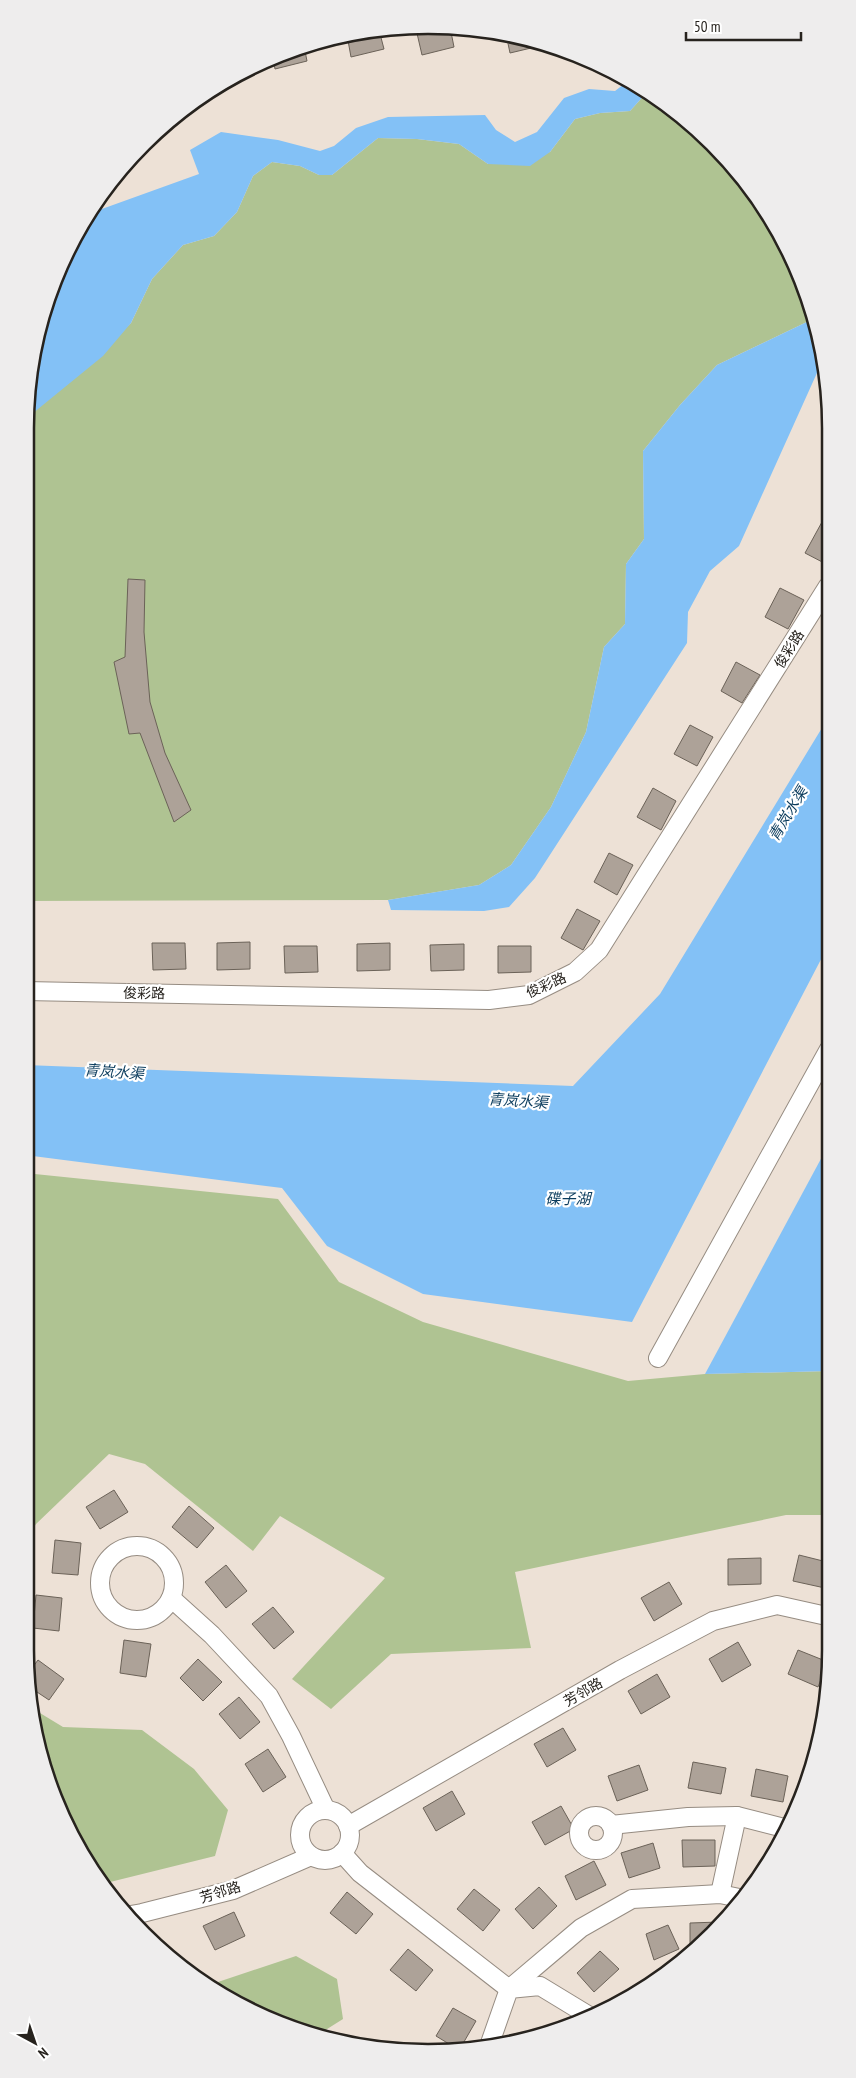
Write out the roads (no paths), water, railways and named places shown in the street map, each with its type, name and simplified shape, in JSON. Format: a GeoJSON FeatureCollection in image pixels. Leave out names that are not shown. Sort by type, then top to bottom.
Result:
{"type":"FeatureCollection","features":[{"type":"Feature","properties":{"kind":"street","name":"俊彩路"},"geometry":{"type":"LineString","coordinates":[[34,991],[489,1000],[529,995],[575,972],[599,950],[822,596]]}},
{"type":"Feature","properties":{"kind":"street"},"geometry":{"type":"LineString","coordinates":[[658,1358],[822,1062]]}},
{"type":"Feature","properties":{"kind":"street"},"geometry":{"type":"LineString","coordinates":[[133,1546],[146,1546],[156,1550],[166,1559],[173,1572],[174,1585],[171,1598],[162,1611],[151,1618],[129,1620],[117,1616],[108,1608],[101,1596],[99,1576],[107,1560],[117,1551],[133,1546]]}},
{"type":"Feature","properties":{"kind":"street"},"geometry":{"type":"LineString","coordinates":[[171,1598],[212,1636],[269,1696],[291,1736],[326,1810]]}},
{"type":"Feature","properties":{"kind":"street","name":"芳邻路"},"geometry":{"type":"LineString","coordinates":[[348,1826],[612,1675],[713,1621],[777,1605],[822,1615]]}},
{"type":"Feature","properties":{"kind":"street"},"geometry":{"type":"LineString","coordinates":[[311,1856],[305,1849],[301,1838],[302,1828],[306,1820],[312,1814],[326,1810],[340,1815],[348,1826],[350,1835],[349,1844],[342,1853],[360,1873],[510,1989],[540,1986],[584,2012]]}},
{"type":"Feature","properties":{"kind":"street"},"geometry":{"type":"LineString","coordinates":[[720,1894],[737,1816]]}},
{"type":"Feature","properties":{"kind":"street"},"geometry":{"type":"LineString","coordinates":[[611,1825],[688,1817],[737,1816],[780,1827]]}},
{"type":"Feature","properties":{"kind":"street","name":"芳邻路"},"geometry":{"type":"LineString","coordinates":[[136,1914],[233,1890],[311,1856],[327,1860],[342,1853]]}},
{"type":"Feature","properties":{"kind":"street"},"geometry":{"type":"LineString","coordinates":[[492,2039],[510,1989],[580,1928],[632,1899],[720,1894],[735,1897]]}},
{"type":"Feature","properties":{"kind":"water"},"geometry":{"type":"Polygon","coordinates":[[[622,85],[642,97],[630,111],[600,113],[575,119],[550,152],[530,166],[488,164],[459,144],[417,139],[378,138],[332,175],[319,175],[300,166],[272,162],[253,176],[237,212],[214,236],[183,245],[152,279],[131,323],[103,356],[35,412],[41,351],[55,301],[74,254],[99,210],[199,174],[190,150],[221,132],[278,140],[320,151],[334,146],[356,128],[388,117],[485,115],[496,130],[515,142],[537,132],[564,98],[589,89],[615,91],[622,85]]]}},
{"type":"Feature","properties":{"kind":"water"},"geometry":{"type":"Polygon","coordinates":[[[808,322],[818,371],[739,546],[710,571],[688,612],[687,643],[535,878],[509,907],[484,911],[391,910],[388,900],[479,885],[511,865],[551,807],[586,732],[604,647],[625,624],[626,564],[644,539],[643,451],[680,405],[717,365],[808,322]]]}},
{"type":"Feature","properties":{"kind":"water","name":"碟子湖"},"geometry":{"type":"Polygon","coordinates":[[[822,728],[822,957],[632,1322],[423,1294],[327,1246],[282,1188],[34,1156],[34,1065],[573,1086],[660,994],[822,728]]]}},
{"type":"Feature","properties":{"kind":"water"},"geometry":{"type":"Polygon","coordinates":[[[822,1157],[822,1371],[705,1374],[822,1157]]]}},
{"type":"Feature","properties":{"kind":"water label","name":"青岚水渠"},"geometry":{"type":"Point","coordinates":[788,814]}},
{"type":"Feature","properties":{"kind":"water label","name":"青岚水渠"},"geometry":{"type":"Point","coordinates":[114,1072]}},
{"type":"Feature","properties":{"kind":"water label","name":"青岚水渠"},"geometry":{"type":"Point","coordinates":[518,1101]}}]}
